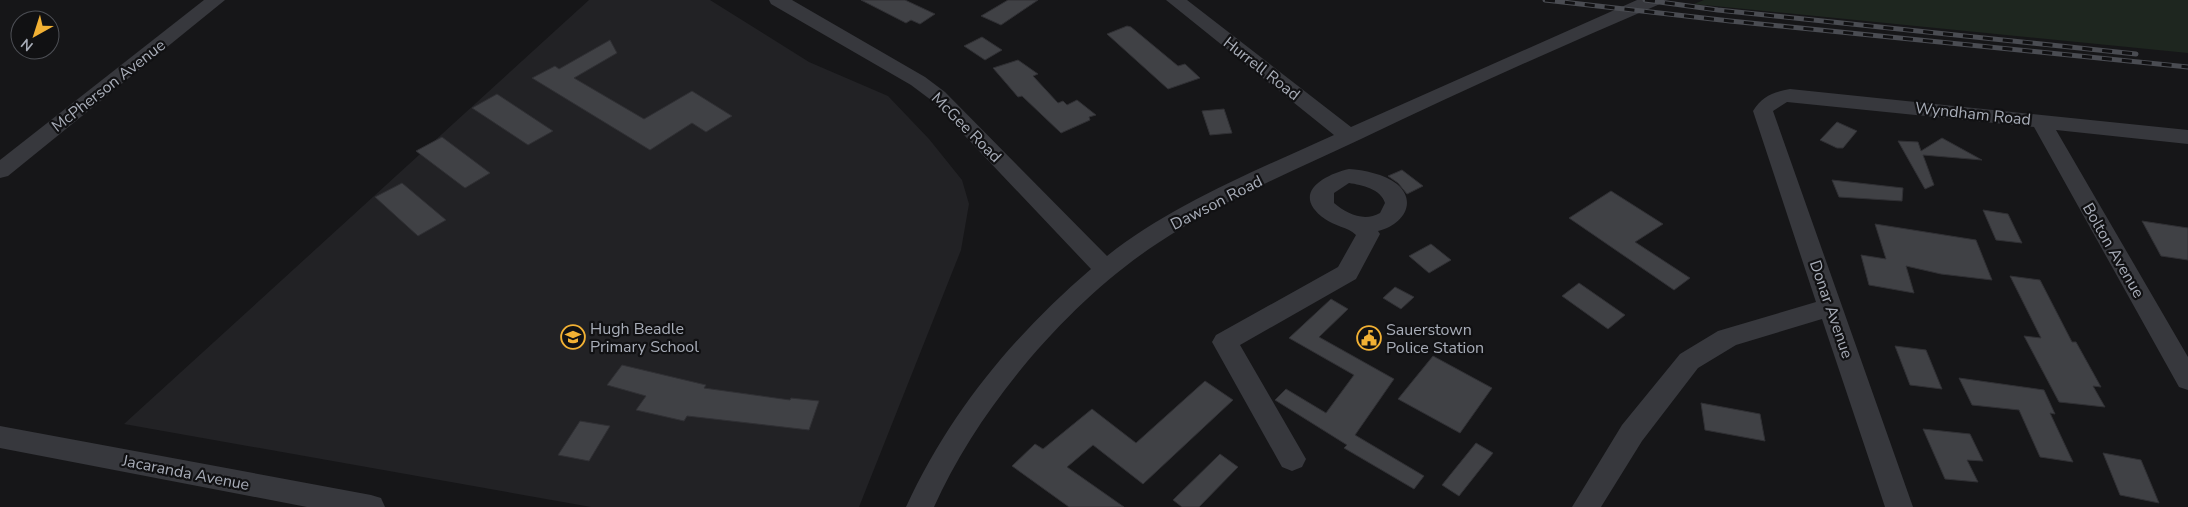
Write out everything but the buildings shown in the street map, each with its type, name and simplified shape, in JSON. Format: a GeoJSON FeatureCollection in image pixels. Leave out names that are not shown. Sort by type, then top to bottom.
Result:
{"type":"FeatureCollection","features":[{"type":"Feature","properties":{"kind":"street","name":"McPherson Avenue"},"geometry":{"type":"LineString","coordinates":[[0,171],[216,0]]}},
{"type":"Feature","properties":{"kind":"street","name":"McGee Road"},"geometry":{"type":"LineString","coordinates":[[778,0],[918,81],[938,96],[1106,269]]}},
{"type":"Feature","properties":{"kind":"street","name":"Hurrell Road"},"geometry":{"type":"LineString","coordinates":[[1175,0],[1349,136]]}},
{"type":"Feature","properties":{"kind":"street","name":"Dawson Road"},"geometry":{"type":"LineString","coordinates":[[920,507],[931,480],[981,400],[1044,328],[1106,269],[1150,236],[1349,136],[1653,0]]}},
{"type":"Feature","properties":{"kind":"street","name":"Wyndham Road"},"geometry":{"type":"LineString","coordinates":[[1763,111],[1773,100],[1790,95],[2040,120],[2188,138]]}},
{"type":"Feature","properties":{"kind":"street","name":"Donar Avenue"},"geometry":{"type":"LineString","coordinates":[[1763,111],[1900,507]]}},
{"type":"Feature","properties":{"kind":"street","name":"Bolton Avenue"},"geometry":{"type":"LineString","coordinates":[[2040,120],[2188,380]]}},
{"type":"Feature","properties":{"kind":"street"},"geometry":{"type":"LineString","coordinates":[[1294,163],[1326,186]]}},
{"type":"Feature","properties":{"kind":"street"},"geometry":{"type":"LineString","coordinates":[[1357,176],[1378,182],[1389,190],[1395,200],[1394,210],[1387,219],[1375,224],[1360,225],[1344,222],[1332,214],[1324,205],[1322,195],[1326,186],[1336,179],[1357,176]]}},
{"type":"Feature","properties":{"kind":"street"},"geometry":{"type":"LineString","coordinates":[[1292,459],[1224,342],[1347,273],[1368,234],[1360,225]]}},
{"type":"Feature","properties":{"kind":"street"},"geometry":{"type":"LineString","coordinates":[[1586,507],[1632,433],[1689,361],[1727,338],[1831,307]]}},
{"type":"Feature","properties":{"kind":"street","name":"Jacaranda Avenue"},"geometry":{"type":"LineString","coordinates":[[0,437],[372,507]]}},
{"type":"Feature","properties":{"kind":"shaded area","name":"Hugh Beadle Primary School"},"geometry":{"type":"Polygon","coordinates":[[[589,0],[710,0],[809,62],[888,96],[929,139],[962,180],[969,204],[961,250],[859,507],[591,507],[124,424],[589,0]]]}},
{"type":"Feature","properties":{"kind":"shaded area"},"geometry":{"type":"Polygon","coordinates":[[[1704,0],[2188,0],[2188,53],[1694,4],[1704,0]]]}},
{"type":"Feature","properties":{"kind":"railway"},"geometry":{"type":"LineString","coordinates":[[1545,0],[1730,21],[2188,67]]}},
{"type":"Feature","properties":{"kind":"railway"},"geometry":{"type":"LineString","coordinates":[[1645,0],[1718,10],[2136,54]]}},
{"type":"Feature","properties":{"kind":"place","name":"Hugh Beadle Primary School"},"geometry":{"type":"Point","coordinates":[573,337]}},
{"type":"Feature","properties":{"kind":"place","name":"Sauerstown Police Station"},"geometry":{"type":"Point","coordinates":[1369,338]}}]}
